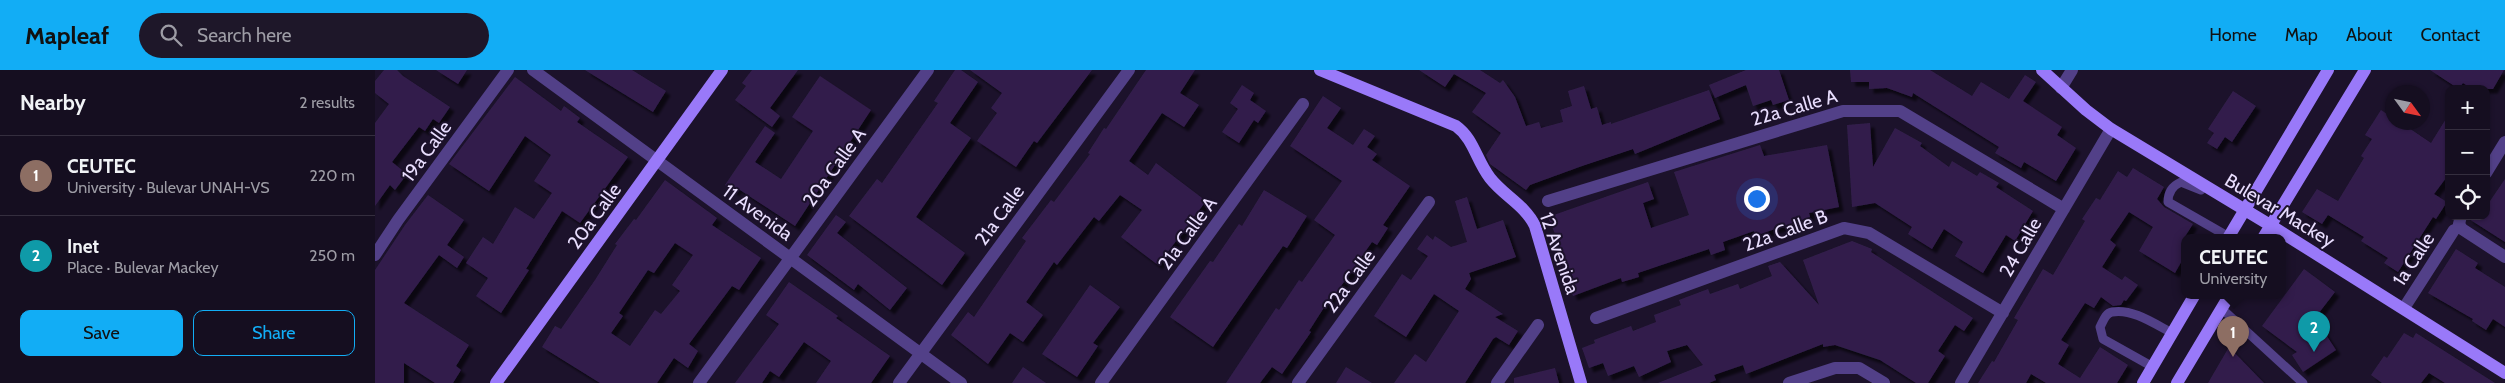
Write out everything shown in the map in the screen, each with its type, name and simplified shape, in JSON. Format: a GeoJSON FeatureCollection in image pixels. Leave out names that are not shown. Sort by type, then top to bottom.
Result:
{"type":"FeatureCollection","features":[{"type":"Feature","properties":{"kind":"main road","name":"20a Calle"},"geometry":{"type":"LineString","coordinates":[[496,383],[722,70]]}},
{"type":"Feature","properties":{"kind":"main road","name":"12 Avenida"},"geometry":{"type":"LineString","coordinates":[[1320,70],[1456,126],[1470,138],[1478,159],[1491,180],[1529,214],[1535,226],[1581,383]]}},
{"type":"Feature","properties":{"kind":"main road","name":"Bulevar Mackey"},"geometry":{"type":"LineString","coordinates":[[2042,70],[2111,129],[2243,212],[2285,234]]}},
{"type":"Feature","properties":{"kind":"main road"},"geometry":{"type":"LineString","coordinates":[[2230,234],[2328,70]]}},
{"type":"Feature","properties":{"kind":"main road"},"geometry":{"type":"LineString","coordinates":[[2265,234],[2365,70]]}},
{"type":"Feature","properties":{"kind":"main road","name":"Bulevar Mackey"},"geometry":{"type":"LineString","coordinates":[[2286,235],[2505,373]]}},
{"type":"Feature","properties":{"kind":"main road"},"geometry":{"type":"LineString","coordinates":[[2143,383],[2192,299]]}},
{"type":"Feature","properties":{"kind":"main road"},"geometry":{"type":"LineString","coordinates":[[2177,383],[2227,299]]}},
{"type":"Feature","properties":{"kind":"street","name":"19a Calle"},"geometry":{"type":"LineString","coordinates":[[375,255],[508,70]]}},
{"type":"Feature","properties":{"kind":"street","name":"11 Avenida"},"geometry":{"type":"LineString","coordinates":[[533,70],[961,383]]}},
{"type":"Feature","properties":{"kind":"street","name":"20a Calle A"},"geometry":{"type":"LineString","coordinates":[[699,383],[928,70]]}},
{"type":"Feature","properties":{"kind":"street","name":"21a Calle"},"geometry":{"type":"LineString","coordinates":[[899,383],[1129,70]]}},
{"type":"Feature","properties":{"kind":"street"},"geometry":{"type":"LineString","coordinates":[[2061,88],[2072,70]]}},
{"type":"Feature","properties":{"kind":"street","name":"21a Calle A"},"geometry":{"type":"LineString","coordinates":[[1101,383],[1303,104]]}},
{"type":"Feature","properties":{"kind":"street","name":"22a Calle A"},"geometry":{"type":"LineString","coordinates":[[1548,202],[1843,111],[1900,111],[2064,209]]}},
{"type":"Feature","properties":{"kind":"street","name":"24 Calle"},"geometry":{"type":"LineString","coordinates":[[1961,383],[2111,129]]}},
{"type":"Feature","properties":{"kind":"street"},"geometry":{"type":"LineString","coordinates":[[2490,166],[2505,142]]}},
{"type":"Feature","properties":{"kind":"street","name":"22a Calle"},"geometry":{"type":"LineString","coordinates":[[1299,383],[1429,202]]}},
{"type":"Feature","properties":{"kind":"street"},"geometry":{"type":"LineString","coordinates":[[2459,225],[2505,257]]}},
{"type":"Feature","properties":{"kind":"street","name":"1a Calle"},"geometry":{"type":"LineString","coordinates":[[2404,308],[2459,225]]}},
{"type":"Feature","properties":{"kind":"street","name":"22a Calle B"},"geometry":{"type":"LineString","coordinates":[[1596,318],[1844,228],[1869,233],[2003,313]]}},
{"type":"Feature","properties":{"kind":"street"},"geometry":{"type":"LineString","coordinates":[[1497,383],[1538,325]]}},
{"type":"Feature","properties":{"kind":"street"},"geometry":{"type":"LineString","coordinates":[[1789,383],[1835,368],[1859,368],[1883,383]]}},
{"type":"Feature","properties":{"kind":"lane"},"geometry":{"type":"LineString","coordinates":[[2221,234],[2168,202],[2168,195],[2175,185],[2185,182],[2243,212]]}},
{"type":"Feature","properties":{"kind":"lane"},"geometry":{"type":"LineString","coordinates":[[2221,308],[2303,383]]}},
{"type":"Feature","properties":{"kind":"lane"},"geometry":{"type":"LineString","coordinates":[[2153,367],[2103,339],[2100,327],[2106,316],[2111,312],[2136,315],[2172,333]]}},
{"type":"Feature","properties":{"kind":"building"},"geometry":{"type":"Polygon","coordinates":[[[384,70],[397,70],[450,107],[439,123],[433,119],[425,131],[419,127],[392,162],[407,174],[395,190],[390,185],[375,206],[375,123],[389,104],[375,93],[375,81],[384,70]]]}},
{"type":"Feature","properties":{"kind":"building"},"geometry":{"type":"Polygon","coordinates":[[[436,70],[467,70],[458,84],[436,70]]]}},
{"type":"Feature","properties":{"kind":"building"},"geometry":{"type":"Polygon","coordinates":[[[585,70],[632,70],[666,91],[653,112],[585,70]]]}},
{"type":"Feature","properties":{"kind":"building"},"geometry":{"type":"Polygon","coordinates":[[[752,70],[798,70],[770,108],[780,116],[772,127],[735,100],[746,86],[742,83],[752,70]]]}},
{"type":"Feature","properties":{"kind":"building"},"geometry":{"type":"Polygon","coordinates":[[[955,70],[961,70],[978,82],[950,123],[971,138],[916,217],[965,253],[942,285],[849,216],[877,179],[882,183],[938,103],[934,101],[955,70]]]}},
{"type":"Feature","properties":{"kind":"building"},"geometry":{"type":"Polygon","coordinates":[[[970,70],[1092,70],[1037,143],[1034,141],[1016,167],[977,141],[997,113],[991,108],[1002,93],[970,70]]]}},
{"type":"Feature","properties":{"kind":"building"},"geometry":{"type":"Polygon","coordinates":[[[1146,70],[1195,70],[1180,93],[1199,105],[1184,127],[1162,113],[1129,161],[1148,175],[1156,163],[1206,201],[1158,265],[1121,237],[1142,210],[1120,195],[1099,221],[1094,217],[1057,265],[1054,262],[1026,302],[1043,315],[1023,342],[1010,333],[988,364],[951,335],[968,312],[974,317],[1026,241],[1022,238],[1051,200],[1054,202],[1090,154],[1088,153],[1104,128],[1106,129],[1146,70]]]}},
{"type":"Feature","properties":{"kind":"building"},"geometry":{"type":"Polygon","coordinates":[[[1419,70],[1480,70],[1500,83],[1503,80],[1515,97],[1526,126],[1539,122],[1541,128],[1563,122],[1560,110],[1572,106],[1568,91],[1584,86],[1591,109],[1597,107],[1602,125],[1611,122],[1611,124],[1709,90],[1720,119],[1635,154],[1633,149],[1530,185],[1526,190],[1490,164],[1486,155],[1501,133],[1472,112],[1486,93],[1454,74],[1445,87],[1419,70]]]}},
{"type":"Feature","properties":{"kind":"building"},"geometry":{"type":"Polygon","coordinates":[[[1746,70],[1779,70],[1789,100],[1773,105],[1771,100],[1753,106],[1746,85],[1715,98],[1709,85],[1746,70]]]}},
{"type":"Feature","properties":{"kind":"building"},"geometry":{"type":"Polygon","coordinates":[[[1850,70],[1930,70],[1972,96],[1981,82],[2009,99],[2025,75],[2036,82],[2023,101],[2062,127],[2057,135],[2076,148],[2056,181],[2024,162],[2021,168],[1995,153],[1999,147],[1913,93],[1912,97],[1887,88],[1869,89],[1869,82],[1851,82],[1850,70]]]}},
{"type":"Feature","properties":{"kind":"building"},"geometry":{"type":"Polygon","coordinates":[[[2430,70],[2504,70],[2493,89],[2490,89],[2490,85],[2466,85],[2463,83],[2462,85],[2453,85],[2430,70]]]}},
{"type":"Feature","properties":{"kind":"building"},"geometry":{"type":"Polygon","coordinates":[[[820,76],[871,110],[795,226],[737,188],[735,192],[725,185],[765,126],[775,133],[755,162],[781,179],[813,131],[792,117],[820,76]]]}},
{"type":"Feature","properties":{"kind":"building"},"geometry":{"type":"Polygon","coordinates":[[[515,77],[561,111],[564,106],[580,118],[577,122],[628,157],[580,223],[562,211],[526,269],[529,270],[501,313],[476,296],[488,278],[466,263],[483,237],[493,244],[515,207],[534,219],[552,193],[534,181],[551,155],[525,136],[489,191],[449,164],[515,77]]]}},
{"type":"Feature","properties":{"kind":"building"},"geometry":{"type":"Polygon","coordinates":[[[1242,85],[1254,93],[1250,100],[1266,111],[1258,123],[1254,120],[1239,143],[1222,132],[1238,109],[1230,103],[1242,85]]]}},
{"type":"Feature","properties":{"kind":"building"},"geometry":{"type":"Polygon","coordinates":[[[2233,91],[2256,106],[2232,142],[2225,137],[2217,149],[2207,143],[2214,133],[2208,129],[2233,91]]]}},
{"type":"Feature","properties":{"kind":"building"},"geometry":{"type":"Polygon","coordinates":[[[1323,96],[1341,108],[1327,128],[1353,145],[1364,129],[1375,136],[1367,147],[1377,154],[1372,160],[1410,186],[1383,225],[1388,228],[1377,245],[1372,242],[1334,296],[1332,295],[1309,331],[1311,332],[1282,374],[1272,367],[1260,383],[1226,383],[1276,308],[1279,310],[1299,280],[1302,282],[1335,235],[1314,220],[1342,181],[1290,146],[1323,96]]]}},
{"type":"Feature","properties":{"kind":"building"},"geometry":{"type":"Polygon","coordinates":[[[2381,110],[2385,113],[2385,130],[2412,130],[2431,143],[2445,120],[2445,179],[2434,194],[2445,201],[2445,205],[2436,219],[2433,217],[2398,272],[2384,263],[2388,258],[2361,241],[2364,237],[2328,215],[2322,224],[2302,212],[2317,189],[2338,201],[2364,158],[2361,156],[2372,139],[2365,135],[2381,110]]]}},
{"type":"Feature","properties":{"kind":"building"},"geometry":{"type":"Polygon","coordinates":[[[1870,123],[1873,167],[1895,128],[1922,143],[1920,146],[1949,167],[1952,161],[1977,176],[1980,172],[1999,183],[1996,187],[2033,211],[2015,241],[2006,235],[1983,273],[1955,256],[1963,242],[1944,229],[1932,249],[1908,234],[1912,227],[1875,203],[1852,207],[1847,125],[1870,123]]]}},
{"type":"Feature","properties":{"kind":"building"},"geometry":{"type":"Polygon","coordinates":[[[1760,145],[1764,156],[1827,145],[1839,207],[1809,213],[1810,217],[1755,236],[1754,231],[1723,242],[1725,250],[1711,255],[1709,249],[1638,273],[1639,277],[1622,282],[1621,278],[1573,296],[1567,280],[1573,277],[1548,217],[1648,182],[1654,199],[1643,203],[1651,228],[1689,215],[1674,172],[1760,145]]]}},
{"type":"Feature","properties":{"kind":"building"},"geometry":{"type":"Polygon","coordinates":[[[2133,168],[2164,187],[2157,199],[2164,207],[2193,224],[2187,234],[2181,234],[2181,262],[2175,273],[2139,251],[2153,227],[2129,212],[2110,240],[2116,245],[2102,267],[2122,280],[2125,276],[2138,285],[2121,305],[2113,306],[2101,297],[2094,308],[2085,303],[2061,340],[2069,345],[2058,364],[2080,378],[2100,347],[2128,365],[2117,383],[2046,383],[2031,374],[2026,383],[1978,383],[1992,361],[1994,362],[2018,320],[2014,318],[2043,269],[2053,275],[2085,221],[2082,219],[2096,198],[2100,200],[2118,171],[2127,177],[2133,168]]]}},
{"type":"Feature","properties":{"kind":"building"},"geometry":{"type":"Polygon","coordinates":[[[2505,179],[2505,242],[2471,220],[2490,220],[2490,201],[2505,179]]]}},
{"type":"Feature","properties":{"kind":"building"},"geometry":{"type":"Polygon","coordinates":[[[665,180],[717,218],[712,225],[761,258],[739,290],[732,286],[689,344],[698,351],[688,368],[674,358],[657,383],[600,383],[542,347],[555,326],[561,329],[595,280],[617,245],[615,244],[634,219],[636,220],[665,180]],[[675,243],[654,273],[648,270],[619,313],[623,316],[611,333],[630,346],[655,310],[661,314],[680,291],[672,285],[693,255],[675,243]]]}},
{"type":"Feature","properties":{"kind":"building"},"geometry":{"type":"Polygon","coordinates":[[[1264,190],[1307,216],[1287,248],[1283,246],[1213,347],[1170,317],[1210,261],[1213,262],[1239,224],[1242,226],[1264,190]]]}},
{"type":"Feature","properties":{"kind":"building"},"geometry":{"type":"Polygon","coordinates":[[[428,195],[464,220],[447,245],[464,257],[457,268],[439,255],[404,303],[469,345],[456,366],[461,370],[453,383],[435,383],[404,363],[404,383],[375,383],[375,270],[428,195]]]}},
{"type":"Feature","properties":{"kind":"building"},"geometry":{"type":"Polygon","coordinates":[[[1467,197],[1477,229],[1503,220],[1516,257],[1469,273],[1471,279],[1465,289],[1503,314],[1495,317],[1518,331],[1509,345],[1496,337],[1493,339],[1465,383],[1394,383],[1415,354],[1426,362],[1459,311],[1434,294],[1406,337],[1374,316],[1402,274],[1411,280],[1428,256],[1417,249],[1427,235],[1433,240],[1435,236],[1451,247],[1467,242],[1455,201],[1467,197]]]}},
{"type":"Feature","properties":{"kind":"building"},"geometry":{"type":"Polygon","coordinates":[[[836,215],[846,222],[837,233],[907,288],[890,310],[858,284],[854,290],[807,255],[836,215]]]}},
{"type":"Feature","properties":{"kind":"building"},"geometry":{"type":"Polygon","coordinates":[[[1852,241],[1872,249],[1871,252],[1973,318],[1964,331],[1955,325],[1938,351],[1945,356],[1928,383],[1916,383],[1880,360],[1835,345],[1823,347],[1823,344],[1746,374],[1743,365],[1714,375],[1716,380],[1709,383],[1658,383],[1703,365],[1687,345],[1667,351],[1671,362],[1639,377],[1634,366],[1608,376],[1603,363],[1589,368],[1582,348],[1595,343],[1594,340],[1631,326],[1633,331],[1656,322],[1654,315],[1681,305],[1679,300],[1708,289],[1710,294],[1738,284],[1740,289],[1772,276],[1768,266],[1780,262],[1819,305],[1803,260],[1852,241]]]}},
{"type":"Feature","properties":{"kind":"building"},"geometry":{"type":"Polygon","coordinates":[[[2456,249],[2478,263],[2475,268],[2505,287],[2505,327],[2493,319],[2486,330],[2472,321],[2473,319],[2428,293],[2456,249]]]}},
{"type":"Feature","properties":{"kind":"building"},"geometry":{"type":"Polygon","coordinates":[[[2304,269],[2335,292],[2315,318],[2336,350],[2303,372],[2292,355],[2297,352],[2262,326],[2282,299],[2286,299],[2286,293],[2304,269]]]}},
{"type":"Feature","properties":{"kind":"building"},"geometry":{"type":"Polygon","coordinates":[[[789,282],[838,316],[836,318],[890,356],[871,383],[816,383],[831,361],[804,342],[779,377],[770,371],[762,383],[735,383],[779,324],[766,315],[789,282]]]}},
{"type":"Feature","properties":{"kind":"building"},"geometry":{"type":"Polygon","coordinates":[[[1090,285],[1120,307],[1093,343],[1098,346],[1077,377],[1042,354],[1090,285]]]}},
{"type":"Feature","properties":{"kind":"building"},"geometry":{"type":"Polygon","coordinates":[[[2404,333],[2413,338],[2416,333],[2495,383],[2445,383],[2429,373],[2421,383],[2382,383],[2371,375],[2384,356],[2387,358],[2404,333]]]}},
{"type":"Feature","properties":{"kind":"building"},"geometry":{"type":"Polygon","coordinates":[[[2229,347],[2264,383],[2208,383],[2229,347]]]}},
{"type":"Feature","properties":{"kind":"building"},"geometry":{"type":"Polygon","coordinates":[[[1023,367],[1046,383],[1012,383],[1023,367]]]}},
{"type":"Feature","properties":{"kind":"building"},"geometry":{"type":"Polygon","coordinates":[[[1346,367],[1372,383],[1336,383],[1346,367]]]}},
{"type":"Feature","properties":{"kind":"building"},"geometry":{"type":"Polygon","coordinates":[[[1555,368],[1559,383],[1514,383],[1514,378],[1555,368]]]}},
{"type":"Feature","properties":{"kind":"place","name":"Inet"},"geometry":{"type":"Point","coordinates":[2314,352]}},
{"type":"Feature","properties":{"kind":"place","name":"CEUTEC"},"geometry":{"type":"Point","coordinates":[2233,357]}}]}
